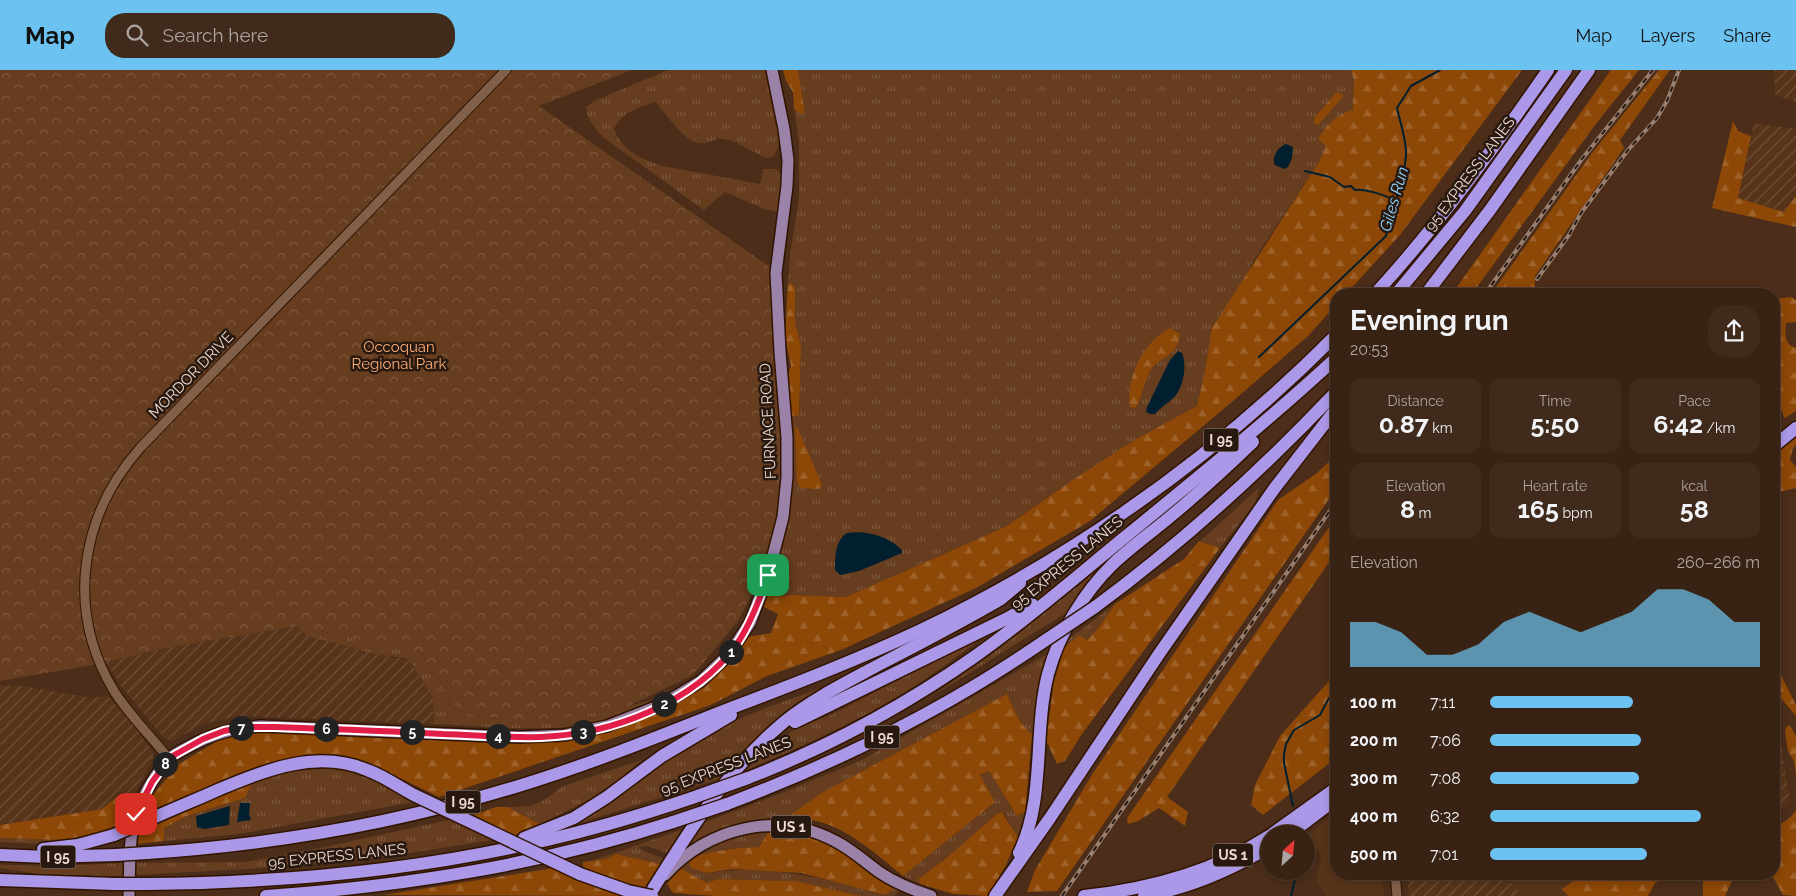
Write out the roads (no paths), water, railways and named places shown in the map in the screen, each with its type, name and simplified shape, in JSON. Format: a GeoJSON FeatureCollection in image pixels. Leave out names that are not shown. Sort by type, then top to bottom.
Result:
{"type":"FeatureCollection","features":[{"type":"Feature","properties":{"kind":"highway"},"geometry":{"type":"LineString","coordinates":[[1381,288],[1458,196],[1548,70]]}},
{"type":"Feature","properties":{"kind":"highway","name":"95 EXPRESS LANES"},"geometry":{"type":"LineString","coordinates":[[1401,288],[1466,211],[1566,70]]}},
{"type":"Feature","properties":{"kind":"highway"},"geometry":{"type":"LineString","coordinates":[[1431,288],[1490,210],[1589,70]]}},
{"type":"Feature","properties":{"kind":"highway","name":"I 95"},"geometry":{"type":"LineString","coordinates":[[0,855],[56,857],[189,850],[280,840],[354,827],[431,810],[515,788],[585,765],[766,695],[855,660],[923,628],[1033,570],[1121,514],[1180,472],[1261,405],[1330,341]]}},
{"type":"Feature","properties":{"kind":"highway","name":"95 EXPRESS LANES"},"geometry":{"type":"LineString","coordinates":[[0,880],[114,884],[209,883],[362,872],[470,856],[572,834],[692,798],[748,778],[843,736],[921,692],[982,651],[1075,578],[1298,393],[1330,364]]}},
{"type":"Feature","properties":{"kind":"highway"},"geometry":{"type":"LineString","coordinates":[[1006,880],[1021,849],[1032,814],[1041,711],[1048,674],[1062,638],[1079,606],[1112,565],[1227,467],[1298,393]]}},
{"type":"Feature","properties":{"kind":"highway","name":"I 95"},"geometry":{"type":"LineString","coordinates":[[266,896],[351,889],[451,876],[566,853],[674,822],[727,804],[798,776],[874,740],[947,702],[1028,652],[1095,607],[1155,561],[1205,518],[1273,456],[1330,398]]}},
{"type":"Feature","properties":{"kind":"highway"},"geometry":{"type":"LineString","coordinates":[[995,896],[1050,818],[1159,654],[1274,489],[1330,417]]}},
{"type":"Feature","properties":{"kind":"highway"},"geometry":{"type":"LineString","coordinates":[[1780,441],[1796,428]]}},
{"type":"Feature","properties":{"kind":"highway"},"geometry":{"type":"LineString","coordinates":[[0,848],[60,848],[83,844],[114,834],[263,771],[302,762],[329,762],[367,770],[414,795],[580,874],[628,891],[651,894],[689,830],[742,763],[772,732],[811,703],[1001,600],[1033,570]]}},
{"type":"Feature","properties":{"kind":"highway"},"geometry":{"type":"LineString","coordinates":[[742,763],[764,743],[797,721],[1008,618],[1075,578]]}},
{"type":"Feature","properties":{"kind":"highway"},"geometry":{"type":"LineString","coordinates":[[470,856],[574,818],[683,742],[766,695]]}},
{"type":"Feature","properties":{"kind":"highway","name":"US 1"},"geometry":{"type":"LineString","coordinates":[[1285,825],[1330,792]]}},
{"type":"Feature","properties":{"kind":"highway"},"geometry":{"type":"LineString","coordinates":[[1302,825],[1330,804]]}},
{"type":"Feature","properties":{"kind":"highway","name":"US 1"},"geometry":{"type":"LineString","coordinates":[[1084,896],[1143,887],[1184,876],[1212,865],[1260,841]]}},
{"type":"Feature","properties":{"kind":"highway","name":"US 1"},"geometry":{"type":"LineString","coordinates":[[1144,896],[1173,891],[1206,880],[1260,852]]}},
{"type":"Feature","properties":{"kind":"main road","name":"FURNACE ROAD"},"geometry":{"type":"LineString","coordinates":[[129,896],[132,839],[136,814],[146,794],[169,759],[203,739],[224,731],[245,727],[518,737],[542,737],[586,731],[631,718],[677,697],[701,681],[728,655],[750,623],[768,575],[783,517],[787,478],[787,438],[776,273],[787,186],[788,160],[772,70]]}},
{"type":"Feature","properties":{"kind":"main road","name":"US 1"},"geometry":{"type":"LineString","coordinates":[[651,894],[677,863],[706,842],[730,832],[750,827],[783,826],[804,829],[833,839],[888,877],[906,887],[931,896]]}},
{"type":"Feature","properties":{"kind":"street","name":"MORDOR DRIVE"},"geometry":{"type":"LineString","coordinates":[[169,759],[125,707],[113,689],[98,660],[89,630],[84,594],[86,560],[94,524],[108,492],[123,468],[141,447],[506,70]]}},
{"type":"Feature","properties":{"kind":"street"},"geometry":{"type":"LineString","coordinates":[[1396,880],[1397,896]]}},
{"type":"Feature","properties":{"kind":"water"},"geometry":{"type":"Polygon","coordinates":[[[1286,144],[1293,147],[1292,158],[1288,167],[1284,169],[1275,165],[1274,159],[1278,150],[1286,144]]]}},
{"type":"Feature","properties":{"kind":"water"},"geometry":{"type":"Polygon","coordinates":[[[1178,351],[1182,353],[1184,358],[1184,374],[1181,385],[1171,400],[1155,414],[1150,414],[1146,412],[1147,407],[1170,360],[1178,351]]]}},
{"type":"Feature","properties":{"kind":"water"},"geometry":{"type":"Polygon","coordinates":[[[862,532],[876,535],[896,545],[902,550],[902,553],[859,571],[840,575],[835,570],[836,550],[840,540],[847,533],[862,532]]]}},
{"type":"Feature","properties":{"kind":"water"},"geometry":{"type":"Polygon","coordinates":[[[240,803],[250,803],[249,815],[251,819],[237,822],[240,803]]]}},
{"type":"Feature","properties":{"kind":"water"},"geometry":{"type":"Polygon","coordinates":[[[230,806],[229,825],[204,829],[197,827],[196,816],[230,806]]]}},
{"type":"Feature","properties":{"kind":"waterway","name":"Giles Run"},"geometry":{"type":"LineString","coordinates":[[1331,288],[1386,236],[1400,186],[1406,155],[1397,108],[1411,86],[1440,70]]}},
{"type":"Feature","properties":{"kind":"waterway"},"geometry":{"type":"LineString","coordinates":[[1305,171],[1330,177],[1344,187],[1351,186],[1355,190],[1376,193],[1395,201]]}},
{"type":"Feature","properties":{"kind":"waterway","name":"Giles Run"},"geometry":{"type":"LineString","coordinates":[[1259,357],[1330,289]]}},
{"type":"Feature","properties":{"kind":"waterway","name":"Giles Run"},"geometry":{"type":"LineString","coordinates":[[1293,806],[1284,763],[1286,744],[1294,730],[1320,715],[1330,697]]}},
{"type":"Feature","properties":{"kind":"waterway","name":"Giles Run"},"geometry":{"type":"LineString","coordinates":[[1291,896],[1295,880]]}},
{"type":"Feature","properties":{"kind":"railway"},"geometry":{"type":"LineString","coordinates":[[1489,288],[1582,159],[1653,70]]}},
{"type":"Feature","properties":{"kind":"railway"},"geometry":{"type":"LineString","coordinates":[[1537,279],[1569,235],[1581,213],[1628,150],[1657,118],[1667,101],[1679,70]]}},
{"type":"Feature","properties":{"kind":"railway"},"geometry":{"type":"LineString","coordinates":[[1062,896],[1330,511]]}},
{"type":"Feature","properties":{"kind":"park label","name":"Occoquan Regional Park"},"geometry":{"type":"Point","coordinates":[399,356]}}]}
